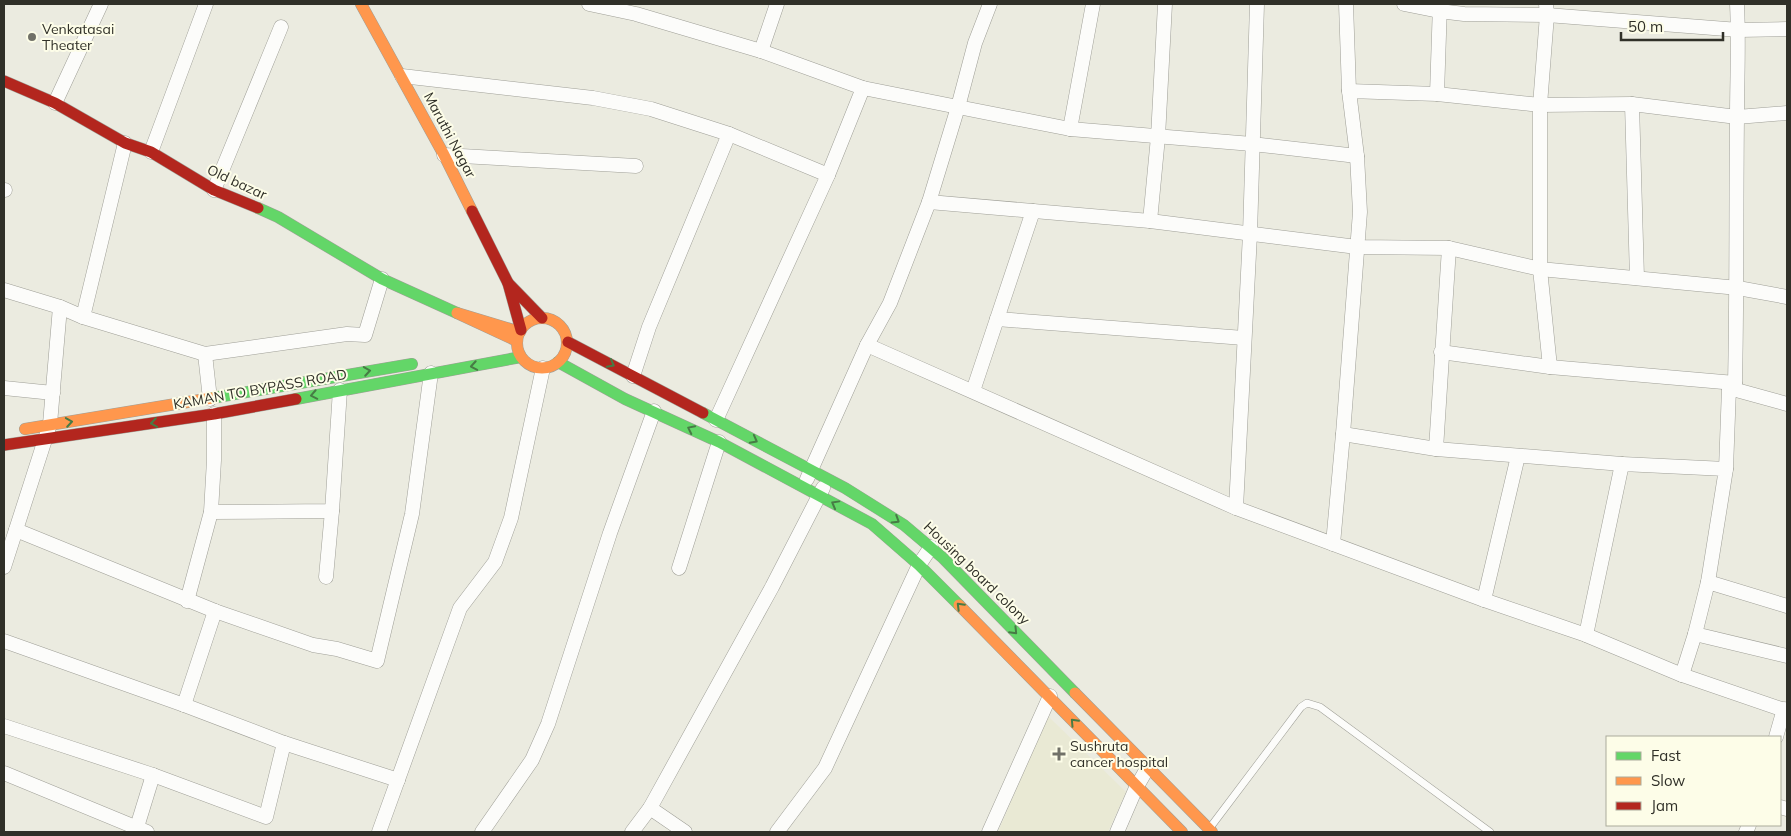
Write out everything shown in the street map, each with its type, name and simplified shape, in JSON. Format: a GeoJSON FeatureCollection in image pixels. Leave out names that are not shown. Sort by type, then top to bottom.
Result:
{"type":"FeatureCollection","features":[{"type":"Feature","properties":{"kind":"street"},"geometry":{"type":"LineString","coordinates":[[56,103],[101,4]]}},
{"type":"Feature","properties":{"kind":"street"},"geometry":{"type":"LineString","coordinates":[[151,152],[206,4]]}},
{"type":"Feature","properties":{"kind":"street","name":"Maruthi Nagar"},"geometry":{"type":"LineString","coordinates":[[361,4],[444,155],[508,283]]}},
{"type":"Feature","properties":{"kind":"street"},"geometry":{"type":"LineString","coordinates":[[589,4],[636,14],[761,52],[864,88],[958,107],[1070,129],[1252,144],[1357,156]]}},
{"type":"Feature","properties":{"kind":"street"},"geometry":{"type":"LineString","coordinates":[[761,52],[777,4]]}},
{"type":"Feature","properties":{"kind":"street"},"geometry":{"type":"LineString","coordinates":[[804,486],[867,345],[890,303],[929,202],[975,43],[990,4]]}},
{"type":"Feature","properties":{"kind":"street"},"geometry":{"type":"LineString","coordinates":[[1070,129],[1093,4]]}},
{"type":"Feature","properties":{"kind":"street"},"geometry":{"type":"LineString","coordinates":[[1150,221],[1158,137],[1165,4]]}},
{"type":"Feature","properties":{"kind":"street"},"geometry":{"type":"LineString","coordinates":[[1236,508],[1250,234],[1257,4]]}},
{"type":"Feature","properties":{"kind":"street"},"geometry":{"type":"LineString","coordinates":[[1333,544],[1360,212],[1357,156],[1349,91],[1346,4]]}},
{"type":"Feature","properties":{"kind":"street"},"geometry":{"type":"LineString","coordinates":[[1404,4],[1440,8],[1464,14],[1546,9],[1739,30],[1787,29]]}},
{"type":"Feature","properties":{"kind":"street"},"geometry":{"type":"LineString","coordinates":[[1682,675],[1708,582],[1726,469],[1738,288],[1737,117],[1739,30],[1737,4]]}},
{"type":"Feature","properties":{"kind":"street"},"geometry":{"type":"LineString","coordinates":[[1437,94],[1440,8]]}},
{"type":"Feature","properties":{"kind":"street"},"geometry":{"type":"LineString","coordinates":[[1546,9],[1540,105],[1540,269],[1550,367]]}},
{"type":"Feature","properties":{"kind":"street"},"geometry":{"type":"LineString","coordinates":[[214,190],[281,26]]}},
{"type":"Feature","properties":{"kind":"street"},"geometry":{"type":"LineString","coordinates":[[402,76],[593,98],[651,109],[729,134],[828,175]]}},
{"type":"Feature","properties":{"kind":"street","name":"Old bazar"},"geometry":{"type":"LineString","coordinates":[[4,81],[56,103],[126,143],[151,152],[214,190],[278,217],[382,279],[519,342]]}},
{"type":"Feature","properties":{"kind":"street"},"geometry":{"type":"LineString","coordinates":[[716,420],[828,175],[864,88]]}},
{"type":"Feature","properties":{"kind":"street"},"geometry":{"type":"LineString","coordinates":[[1349,91],[1437,94],[1540,105],[1632,104],[1737,117],[1787,113]]}},
{"type":"Feature","properties":{"kind":"street"},"geometry":{"type":"LineString","coordinates":[[1632,104],[1637,278]]}},
{"type":"Feature","properties":{"kind":"street"},"geometry":{"type":"LineString","coordinates":[[633,376],[648,327],[729,134]]}},
{"type":"Feature","properties":{"kind":"street"},"geometry":{"type":"LineString","coordinates":[[83,317],[126,143]]}},
{"type":"Feature","properties":{"kind":"street"},"geometry":{"type":"LineString","coordinates":[[444,155],[636,166]]}},
{"type":"Feature","properties":{"kind":"street"},"geometry":{"type":"LineString","coordinates":[[929,202],[1150,221],[1357,247],[1448,248],[1540,269],[1738,288],[1787,297]]}},
{"type":"Feature","properties":{"kind":"street"},"geometry":{"type":"LineString","coordinates":[[973,391],[1033,211]]}},
{"type":"Feature","properties":{"kind":"street"},"geometry":{"type":"LineString","coordinates":[[1436,449],[1448,248]]}},
{"type":"Feature","properties":{"kind":"street"},"geometry":{"type":"LineString","coordinates":[[4,290],[60,307],[83,317],[205,354],[347,334],[365,335],[382,279]]}},
{"type":"Feature","properties":{"kind":"street"},"geometry":{"type":"LineString","coordinates":[[508,283],[542,318]]}},
{"type":"Feature","properties":{"kind":"street"},"geometry":{"type":"LineString","coordinates":[[508,283],[519,342],[527,363],[543,368],[551,366],[564,356],[568,342],[562,327],[549,319],[542,318],[526,324],[519,342]]}},
{"type":"Feature","properties":{"kind":"street"},"geometry":{"type":"LineString","coordinates":[[4,567],[50,424],[60,307]]}},
{"type":"Feature","properties":{"kind":"street"},"geometry":{"type":"LineString","coordinates":[[997,319],[1244,338]]}},
{"type":"Feature","properties":{"kind":"street"},"geometry":{"type":"LineString","coordinates":[[452,358],[519,342]]}},
{"type":"Feature","properties":{"kind":"street","name":"KAMAN TO BYPASS ROAD"},"geometry":{"type":"LineString","coordinates":[[4,445],[214,414],[340,390],[428,368],[519,342]]}},
{"type":"Feature","properties":{"kind":"street","name":"Housing board colony"},"geometry":{"type":"LineString","coordinates":[[568,342],[811,470],[904,525],[950,564],[1210,831]]}},
{"type":"Feature","properties":{"kind":"street"},"geometry":{"type":"LineString","coordinates":[[867,345],[1236,508],[1484,600],[1586,635],[1682,675],[1786,710],[1776,736]]}},
{"type":"Feature","properties":{"kind":"street"},"geometry":{"type":"LineString","coordinates":[[1441,352],[1550,367],[1732,385],[1787,404]]}},
{"type":"Feature","properties":{"kind":"street"},"geometry":{"type":"LineString","coordinates":[[205,354],[210,399]]}},
{"type":"Feature","properties":{"kind":"street"},"geometry":{"type":"LineString","coordinates":[[558,362],[625,399],[719,442],[872,524],[919,565],[1050,696],[1136,788],[1182,832]]}},
{"type":"Feature","properties":{"kind":"street"},"geometry":{"type":"LineString","coordinates":[[16,530],[215,612],[313,645],[337,649],[377,662],[412,514],[428,368]]}},
{"type":"Feature","properties":{"kind":"street","name":"KAMAN TO BYPASS ROAD"},"geometry":{"type":"LineString","coordinates":[[13,431],[210,399],[428,368]]}},
{"type":"Feature","properties":{"kind":"street"},"geometry":{"type":"LineString","coordinates":[[379,832],[460,608],[495,562],[511,518],[543,368]]}},
{"type":"Feature","properties":{"kind":"street"},"geometry":{"type":"LineString","coordinates":[[4,388],[53,393]]}},
{"type":"Feature","properties":{"kind":"street"},"geometry":{"type":"LineString","coordinates":[[326,577],[340,390]]}},
{"type":"Feature","properties":{"kind":"street"},"geometry":{"type":"LineString","coordinates":[[482,832],[532,760],[548,724],[610,533],[654,411]]}},
{"type":"Feature","properties":{"kind":"street"},"geometry":{"type":"LineString","coordinates":[[187,601],[211,512],[214,414]]}},
{"type":"Feature","properties":{"kind":"street"},"geometry":{"type":"LineString","coordinates":[[1343,434],[1436,449],[1622,464],[1726,469]]}},
{"type":"Feature","properties":{"kind":"street"},"geometry":{"type":"LineString","coordinates":[[678,568],[719,442]]}},
{"type":"Feature","properties":{"kind":"street"},"geometry":{"type":"LineString","coordinates":[[1484,600],[1518,456]]}},
{"type":"Feature","properties":{"kind":"street"},"geometry":{"type":"LineString","coordinates":[[1586,635],[1622,464]]}},
{"type":"Feature","properties":{"kind":"street"},"geometry":{"type":"LineString","coordinates":[[632,832],[650,808],[767,595],[827,479]]}},
{"type":"Feature","properties":{"kind":"street"},"geometry":{"type":"LineString","coordinates":[[211,512],[332,511]]}},
{"type":"Feature","properties":{"kind":"street"},"geometry":{"type":"LineString","coordinates":[[776,832],[825,768],[919,565],[931,547]]}},
{"type":"Feature","properties":{"kind":"street"},"geometry":{"type":"LineString","coordinates":[[1708,582],[1787,606]]}},
{"type":"Feature","properties":{"kind":"street"},"geometry":{"type":"LineString","coordinates":[[184,705],[215,612]]}},
{"type":"Feature","properties":{"kind":"street"},"geometry":{"type":"LineString","coordinates":[[1695,634],[1787,656]]}},
{"type":"Feature","properties":{"kind":"street"},"geometry":{"type":"LineString","coordinates":[[4,641],[284,743],[398,780]]}},
{"type":"Feature","properties":{"kind":"street"},"geometry":{"type":"LineString","coordinates":[[989,832],[1050,696]]}},
{"type":"Feature","properties":{"kind":"street"},"geometry":{"type":"LineString","coordinates":[[4,726],[153,775],[266,817],[284,743]]}},
{"type":"Feature","properties":{"kind":"street"},"geometry":{"type":"LineString","coordinates":[[1117,832],[1136,788],[1148,767]]}},
{"type":"Feature","properties":{"kind":"street"},"geometry":{"type":"LineString","coordinates":[[4,772],[142,830],[153,775]]}},
{"type":"Feature","properties":{"kind":"street"},"geometry":{"type":"LineString","coordinates":[[650,808],[685,832]]}},
{"type":"Feature","properties":{"kind":"lane"},"geometry":{"type":"LineString","coordinates":[[1210,831],[1301,707],[1307,703],[1320,706],[1490,832]]}},
{"type":"Feature","properties":{"kind":"shaded area","name":"Sushruta cancer hospital"},"geometry":{"type":"Polygon","coordinates":[[[1048,716],[1126,792],[1108,832],[998,832],[1048,716]]]}},
{"type":"Feature","properties":{"kind":"traffic: fast"},"geometry":{"type":"LineString","coordinates":[[258,208],[278,217],[382,279],[457,313]]}},
{"type":"Feature","properties":{"kind":"traffic: fast"},"geometry":{"type":"LineString","coordinates":[[296,399],[521,357]]}},
{"type":"Feature","properties":{"kind":"traffic: fast"},"geometry":{"type":"LineString","coordinates":[[558,362],[625,399],[719,442],[872,524],[919,565],[959,605]]}},
{"type":"Feature","properties":{"kind":"traffic: fast"},"geometry":{"type":"LineString","coordinates":[[212,398],[412,364]]}},
{"type":"Feature","properties":{"kind":"traffic: fast"},"geometry":{"type":"LineString","coordinates":[[703,413],[845,488],[904,525],[943,558],[1075,693]]}},
{"type":"Feature","properties":{"kind":"traffic: slow"},"geometry":{"type":"LineString","coordinates":[[361,4],[444,155],[472,211]]}},
{"type":"Feature","properties":{"kind":"traffic: slow"},"geometry":{"type":"LineString","coordinates":[[517,341],[457,313],[520,332]]}},
{"type":"Feature","properties":{"kind":"traffic: slow"},"geometry":{"type":"LineString","coordinates":[[542,318],[552,320],[560,325],[565,333],[567,343],[565,353],[560,361],[552,366],[542,368],[532,366],[524,361],[519,353],[517,343],[519,333],[524,325],[532,320],[542,318]]}},
{"type":"Feature","properties":{"kind":"traffic: slow"},"geometry":{"type":"LineString","coordinates":[[25,429],[212,398]]}},
{"type":"Feature","properties":{"kind":"traffic: slow"},"geometry":{"type":"LineString","coordinates":[[959,605],[1182,832]]}},
{"type":"Feature","properties":{"kind":"traffic: slow"},"geometry":{"type":"LineString","coordinates":[[1075,693],[1212,832]]}},
{"type":"Feature","properties":{"kind":"traffic: jam"},"geometry":{"type":"LineString","coordinates":[[4,81],[55,103],[125,143],[151,152],[214,190],[258,208]]}},
{"type":"Feature","properties":{"kind":"traffic: jam"},"geometry":{"type":"LineString","coordinates":[[472,211],[508,283]]}},
{"type":"Feature","properties":{"kind":"traffic: jam"},"geometry":{"type":"LineString","coordinates":[[521,330],[508,283],[542,318]]}},
{"type":"Feature","properties":{"kind":"traffic: jam"},"geometry":{"type":"LineString","coordinates":[[568,342],[703,413]]}},
{"type":"Feature","properties":{"kind":"traffic: jam"},"geometry":{"type":"LineString","coordinates":[[4,445],[214,414],[296,399]]}},
{"type":"Feature","properties":{"kind":"place","name":"Venkatasai Theater"},"geometry":{"type":"Point","coordinates":[32,37]}},
{"type":"Feature","properties":{"kind":"place","name":"Sushruta cancer hospital"},"geometry":{"type":"Point","coordinates":[1059,754]}}]}
